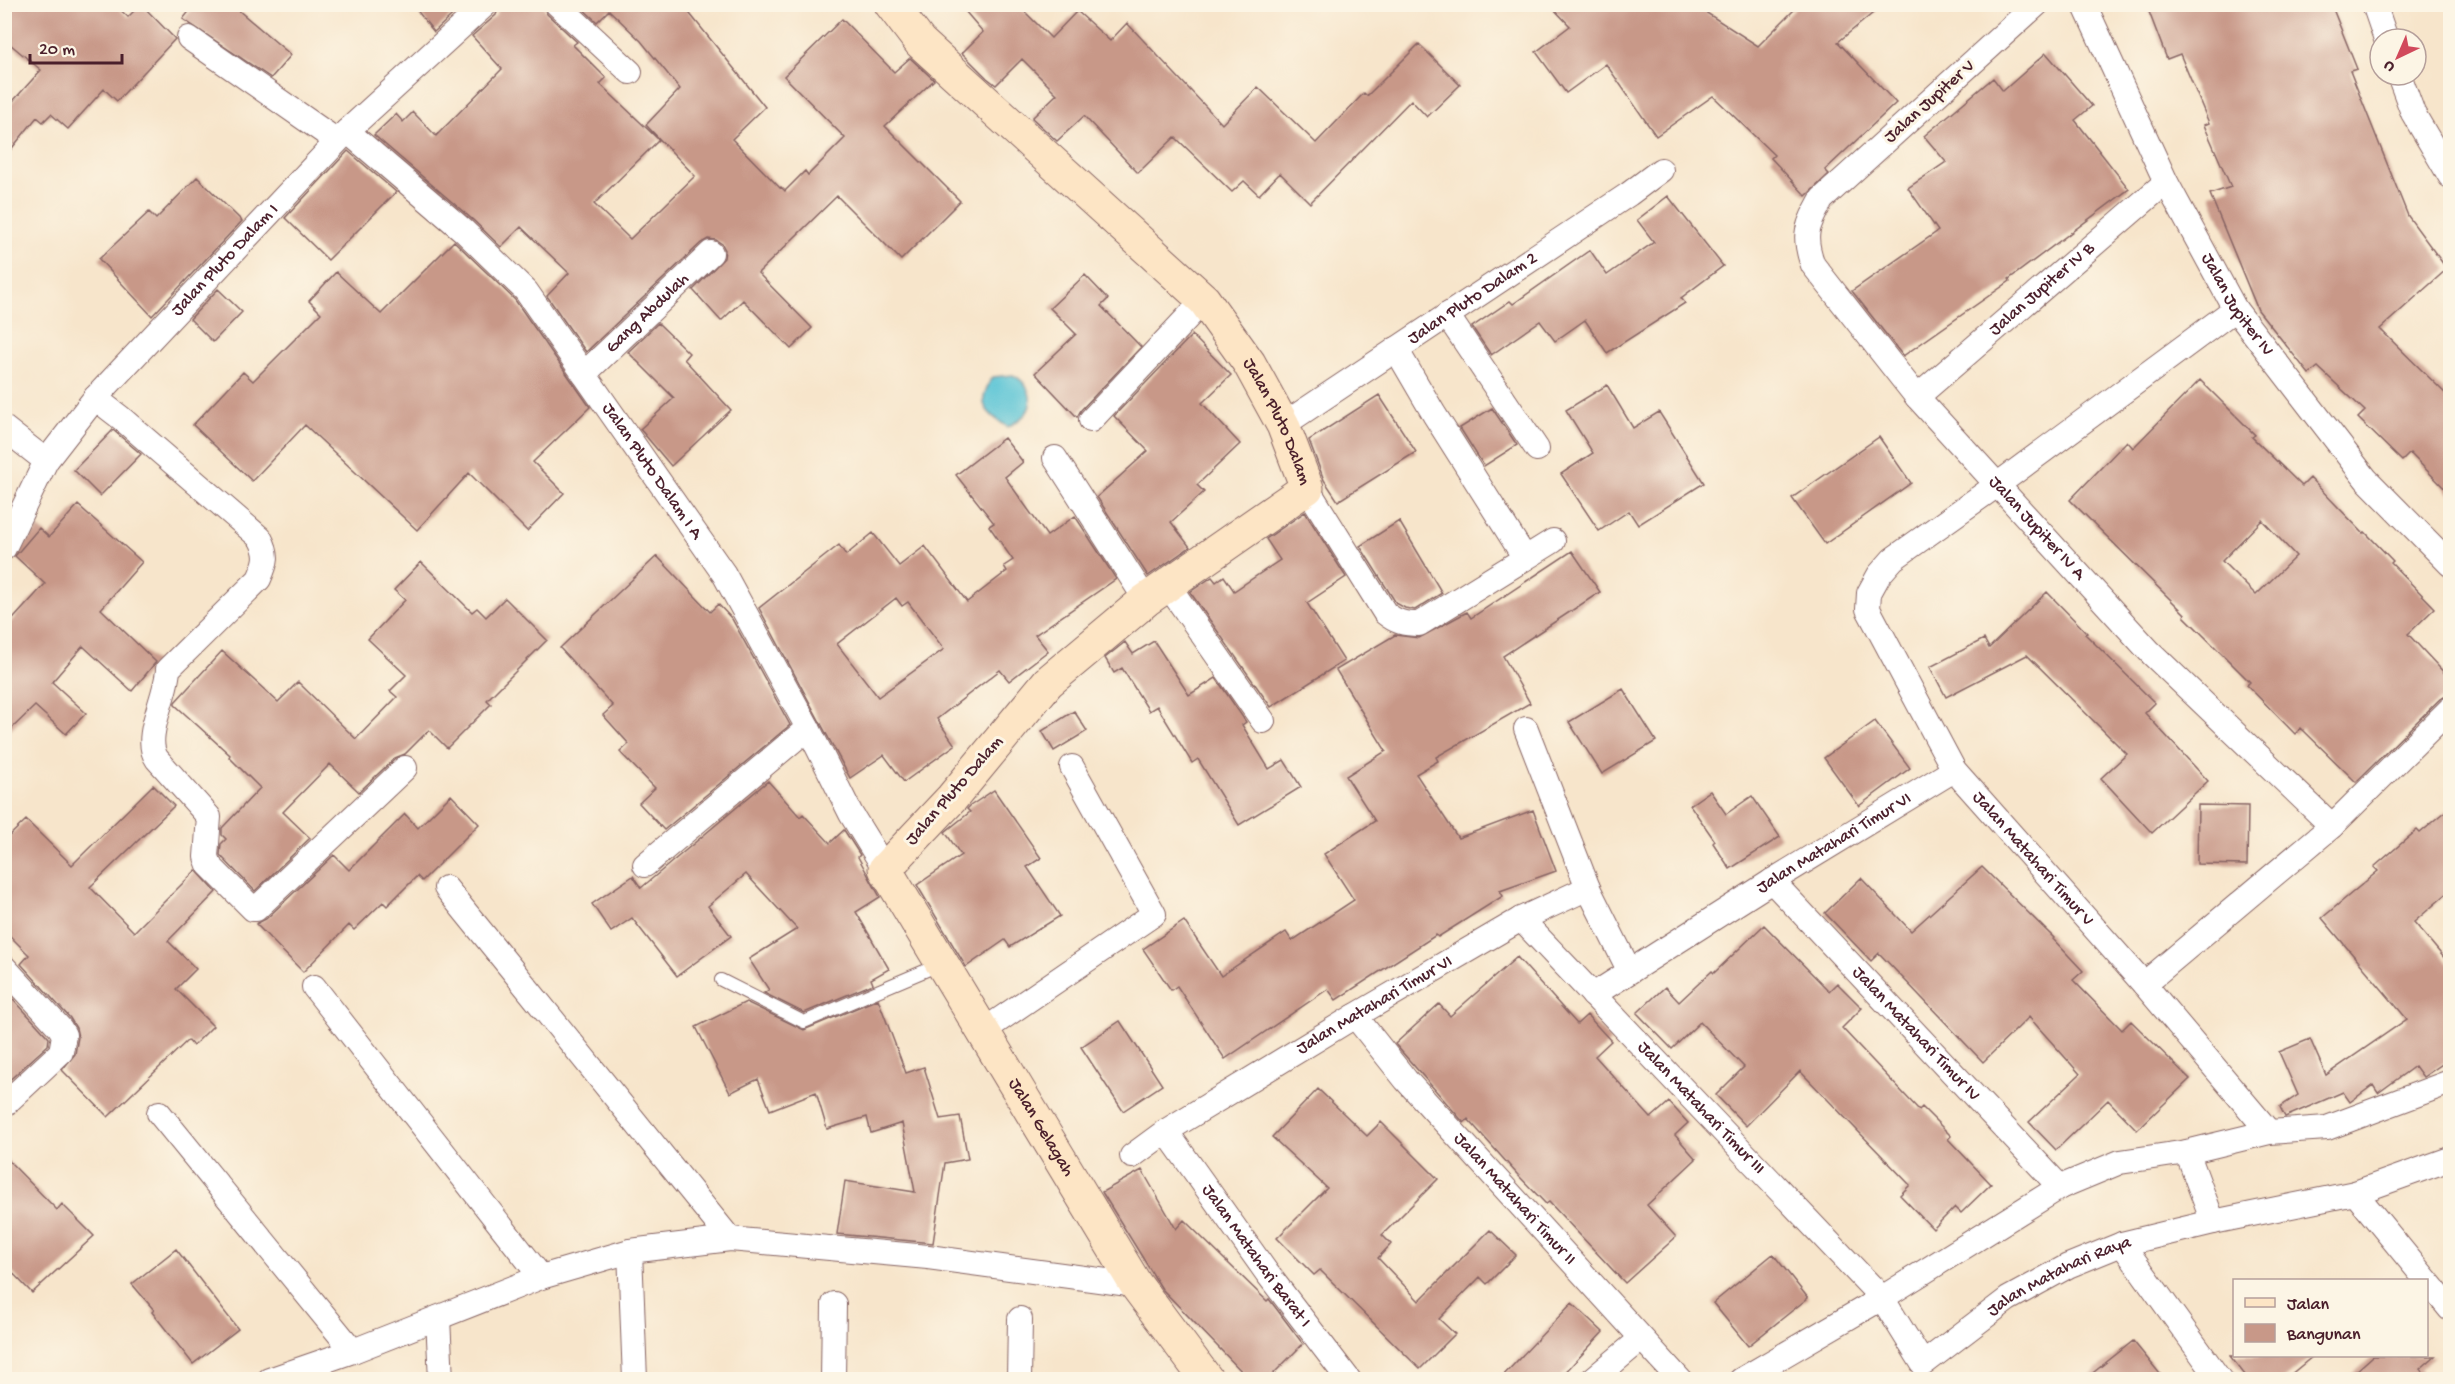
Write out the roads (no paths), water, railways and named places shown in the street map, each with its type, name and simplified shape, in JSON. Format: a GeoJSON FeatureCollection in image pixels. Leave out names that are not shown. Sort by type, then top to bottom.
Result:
{"type":"FeatureCollection","features":[{"type":"Feature","properties":{"kind":"street","name":"Jalan Pluto Dalam I"},"geometry":{"type":"LineString","coordinates":[[4,548],[46,461],[95,398],[342,136],[486,4]]}},
{"type":"Feature","properties":{"kind":"street"},"geometry":{"type":"LineString","coordinates":[[557,4],[630,72]]}},
{"type":"Feature","properties":{"kind":"street","name":"Jalan Pluto Dalam"},"geometry":{"type":"LineString","coordinates":[[885,869],[952,798],[1048,682],[1156,592],[1307,488],[1282,425],[1249,363],[1204,300],[920,42],[891,4]]}},
{"type":"Feature","properties":{"kind":"street","name":"Jalan Jupiter V"},"geometry":{"type":"LineString","coordinates":[[1822,199],[2037,4]]}},
{"type":"Feature","properties":{"kind":"street","name":"Jalan Jupiter IV"},"geometry":{"type":"LineString","coordinates":[[2084,4],[2166,182],[2235,309],[2366,479],[2451,564]]}},
{"type":"Feature","properties":{"kind":"street"},"geometry":{"type":"LineString","coordinates":[[2374,4],[2382,27]]}},
{"type":"Feature","properties":{"kind":"street","name":"Jalan Pluto Dalam I A"},"geometry":{"type":"LineString","coordinates":[[189,38],[342,136],[464,231],[526,291],[724,574],[808,728],[851,814],[885,869]]}},
{"type":"Feature","properties":{"kind":"street"},"geometry":{"type":"LineString","coordinates":[[2404,87],[2413,113],[2451,176]]}},
{"type":"Feature","properties":{"kind":"street","name":"Jalan Pluto Dalam 2"},"geometry":{"type":"LineString","coordinates":[[1282,425],[1629,194],[1661,170]]}},
{"type":"Feature","properties":{"kind":"street","name":"Jalan Jupiter IV B"},"geometry":{"type":"LineString","coordinates":[[1917,397],[2166,182]]}},
{"type":"Feature","properties":{"kind":"street","name":"Jalan Jupiter IV A"},"geometry":{"type":"LineString","coordinates":[[1822,199],[1811,219],[1805,243],[1813,265],[1917,397],[2150,652],[2332,826]]}},
{"type":"Feature","properties":{"kind":"street","name":"Gang Abdulah"},"geometry":{"type":"LineString","coordinates":[[584,374],[711,253]]}},
{"type":"Feature","properties":{"kind":"street"},"geometry":{"type":"LineString","coordinates":[[1090,420],[1204,300]]}},
{"type":"Feature","properties":{"kind":"street","name":"Jalan Matahari Timur V"},"geometry":{"type":"LineString","coordinates":[[2235,309],[1893,559],[1879,575],[1869,594],[1868,609],[1954,770],[2144,984],[2269,1132]]}},
{"type":"Feature","properties":{"kind":"street"},"geometry":{"type":"LineString","coordinates":[[1447,315],[1538,449]]}},
{"type":"Feature","properties":{"kind":"street"},"geometry":{"type":"LineString","coordinates":[[1396,349],[1434,414],[1525,558]]}},
{"type":"Feature","properties":{"kind":"street"},"geometry":{"type":"LineString","coordinates":[[95,398],[260,538],[267,552],[259,579],[168,669],[168,684],[152,737],[152,752],[157,759],[210,817],[206,857],[208,865],[253,909],[256,909],[405,768]]}},
{"type":"Feature","properties":{"kind":"street"},"geometry":{"type":"LineString","coordinates":[[4,428],[46,461]]}},
{"type":"Feature","properties":{"kind":"street"},"geometry":{"type":"LineString","coordinates":[[1055,458],[1156,592],[1263,721]]}},
{"type":"Feature","properties":{"kind":"street"},"geometry":{"type":"LineString","coordinates":[[1307,488],[1385,613],[1394,620],[1406,624],[1419,624],[1553,541]]}},
{"type":"Feature","properties":{"kind":"street"},"geometry":{"type":"LineString","coordinates":[[2144,984],[2332,826],[2451,709]]}},
{"type":"Feature","properties":{"kind":"street"},"geometry":{"type":"LineString","coordinates":[[645,865],[808,728]]}},
{"type":"Feature","properties":{"kind":"street"},"geometry":{"type":"LineString","coordinates":[[1526,729],[1588,888],[1629,970]]}},
{"type":"Feature","properties":{"kind":"street"},"geometry":{"type":"LineString","coordinates":[[983,1031],[1154,914],[1072,767]]}},
{"type":"Feature","properties":{"kind":"street","name":"Jalan Matahari Timur VI"},"geometry":{"type":"LineString","coordinates":[[1593,995],[1629,970],[1954,770]]}},
{"type":"Feature","properties":{"kind":"street","name":"Jalan Gelagah"},"geometry":{"type":"LineString","coordinates":[[885,869],[1136,1285],[1207,1380]]}},
{"type":"Feature","properties":{"kind":"street","name":"Jalan Matahari Timur IV"},"geometry":{"type":"LineString","coordinates":[[1772,881],[2060,1187]]}},
{"type":"Feature","properties":{"kind":"street"},"geometry":{"type":"LineString","coordinates":[[446,888],[730,1239]]}},
{"type":"Feature","properties":{"kind":"street","name":"Jalan Matahari Timur VI"},"geometry":{"type":"LineString","coordinates":[[1132,1155],[1166,1131],[1354,1016],[1521,919],[1588,888]]}},
{"type":"Feature","properties":{"kind":"street","name":"Jalan Matahari Timur III"},"geometry":{"type":"LineString","coordinates":[[1521,919],[1882,1298]]}},
{"type":"Feature","properties":{"kind":"street"},"geometry":{"type":"LineString","coordinates":[[4,967],[64,1035],[61,1052],[4,1105]]}},
{"type":"Feature","properties":{"kind":"street"},"geometry":{"type":"LineString","coordinates":[[314,987],[541,1276]]}},
{"type":"Feature","properties":{"kind":"street","name":"Jalan Matahari Timur II"},"geometry":{"type":"LineString","coordinates":[[1354,1016],[1406,1080],[1680,1380]]}},
{"type":"Feature","properties":{"kind":"street"},"geometry":{"type":"LineString","coordinates":[[1741,1380],[1882,1298],[2060,1187],[2120,1162],[2187,1152],[2269,1132],[2327,1128],[2451,1082]]}},
{"type":"Feature","properties":{"kind":"street"},"geometry":{"type":"LineString","coordinates":[[159,1113],[353,1351]]}},
{"type":"Feature","properties":{"kind":"street","name":"Jalan Matahari Barat I"},"geometry":{"type":"LineString","coordinates":[[1166,1131],[1267,1273],[1348,1380]]}},
{"type":"Feature","properties":{"kind":"street"},"geometry":{"type":"LineString","coordinates":[[2187,1152],[2213,1221]]}},
{"type":"Feature","properties":{"kind":"street","name":"Jalan Matahari Raya"},"geometry":{"type":"LineString","coordinates":[[1882,1298],[1929,1372],[2008,1299],[2068,1266],[2122,1244],[2213,1221],[2355,1193],[2451,1159]]}},
{"type":"Feature","properties":{"kind":"street"},"geometry":{"type":"LineString","coordinates":[[2355,1193],[2426,1279]]}},
{"type":"Feature","properties":{"kind":"street"},"geometry":{"type":"LineString","coordinates":[[269,1380],[353,1351],[541,1276],[630,1251],[730,1239],[928,1257],[1136,1285]]}},
{"type":"Feature","properties":{"kind":"street"},"geometry":{"type":"LineString","coordinates":[[2122,1244],[2220,1380]]}},
{"type":"Feature","properties":{"kind":"street"},"geometry":{"type":"LineString","coordinates":[[630,1251],[635,1380]]}},
{"type":"Feature","properties":{"kind":"street"},"geometry":{"type":"LineString","coordinates":[[2428,1281],[2451,1309]]}},
{"type":"Feature","properties":{"kind":"street"},"geometry":{"type":"LineString","coordinates":[[833,1380],[834,1304]]}},
{"type":"Feature","properties":{"kind":"street"},"geometry":{"type":"LineString","coordinates":[[438,1318],[441,1380]]}},
{"type":"Feature","properties":{"kind":"street"},"geometry":{"type":"LineString","coordinates":[[1019,1380],[1020,1319]]}},
{"type":"Feature","properties":{"kind":"street"},"geometry":{"type":"LineString","coordinates":[[1592,1380],[1641,1339]]}},
{"type":"Feature","properties":{"kind":"lane"},"geometry":{"type":"LineString","coordinates":[[721,980],[804,1022],[943,964]]}},
{"type":"Feature","properties":{"kind":"water"},"geometry":{"type":"Polygon","coordinates":[[[1013,375],[1026,386],[1030,396],[1030,407],[1025,414],[1008,427],[988,411],[984,400],[993,377],[1013,375]]]}}]}
